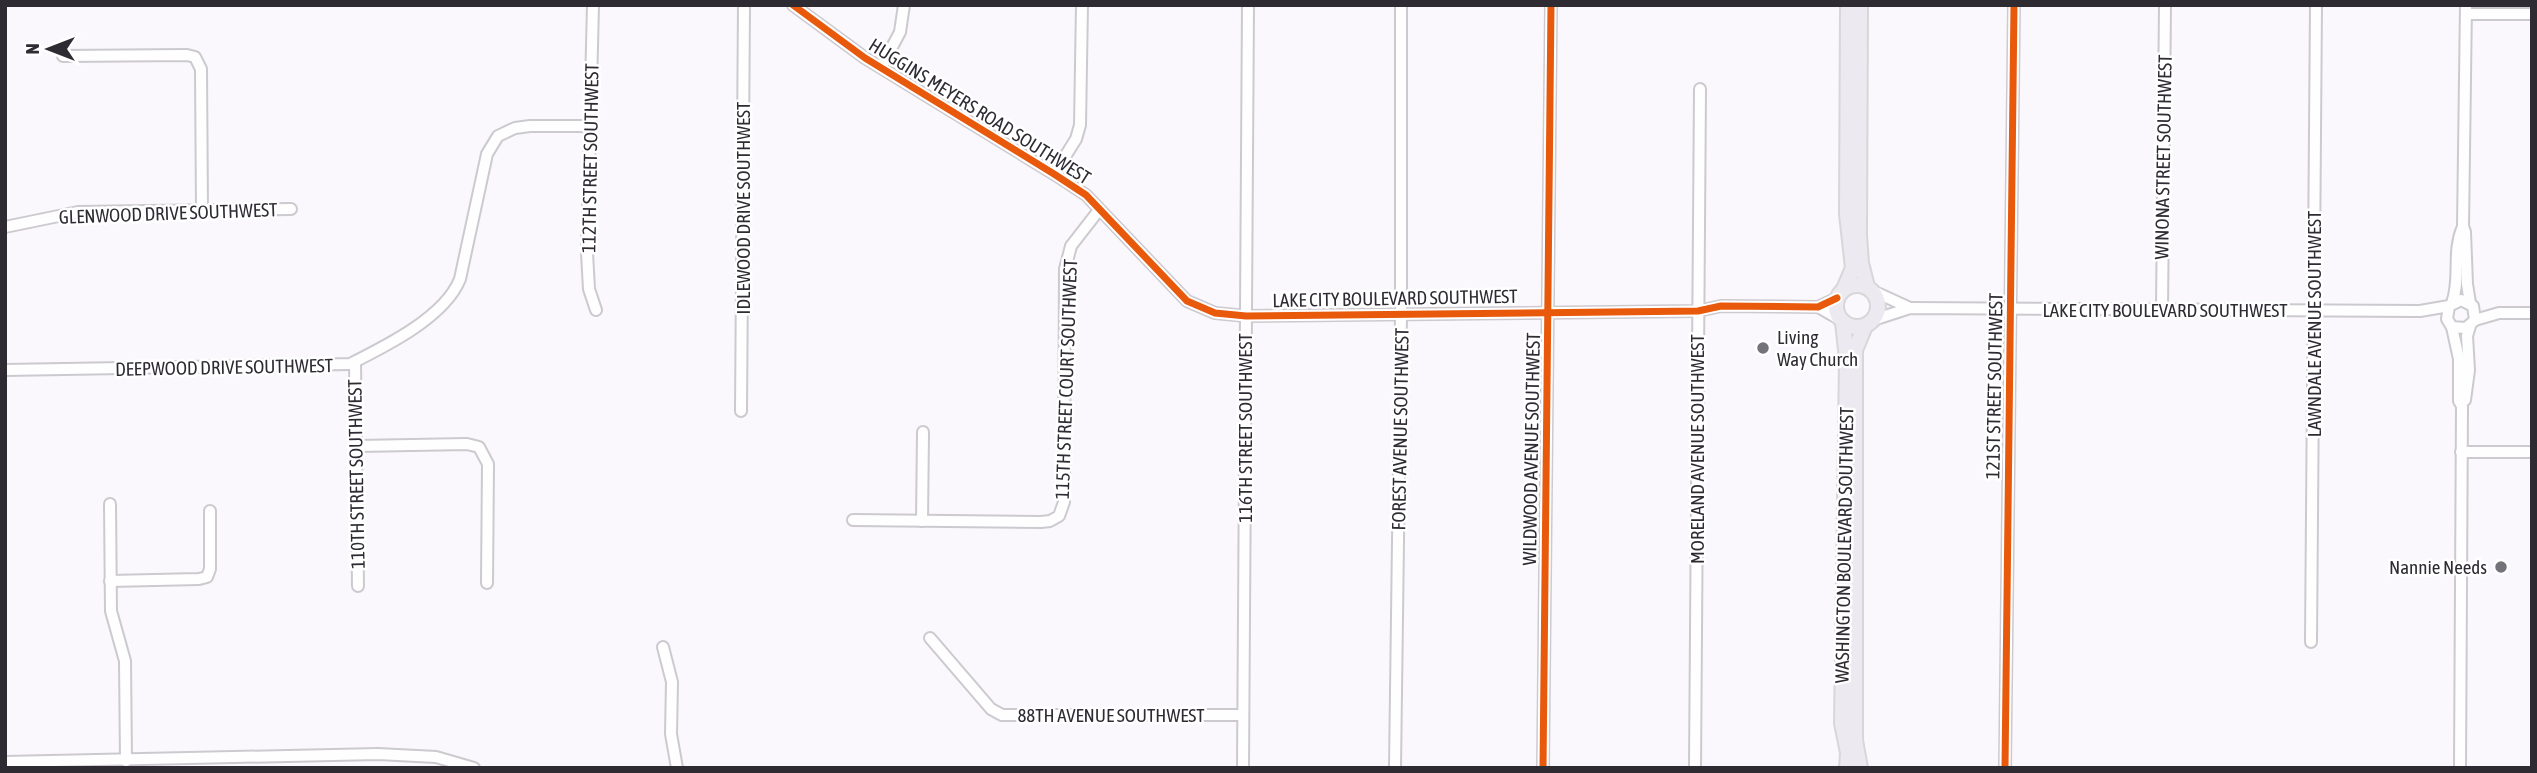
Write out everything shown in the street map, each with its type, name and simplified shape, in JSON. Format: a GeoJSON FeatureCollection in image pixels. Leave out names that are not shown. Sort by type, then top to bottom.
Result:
{"type":"FeatureCollection","features":[{"type":"Feature","properties":{"kind":"main road"},"geometry":{"type":"LineString","coordinates":[[1848,5],[1847,214],[1853,268],[1835,305],[1841,320],[1851,327],[1869,323],[1878,310],[1878,303],[1861,263],[1859,236],[1860,5]]}},
{"type":"Feature","properties":{"kind":"main road"},"geometry":{"type":"LineString","coordinates":[[1841,293],[1853,285],[1870,289]]}},
{"type":"Feature","properties":{"kind":"main road","name":"WASHINGTON BOULEVARD SOUTHWEST"},"geometry":{"type":"LineString","coordinates":[[1841,320],[1847,359],[1842,723],[1848,753],[1847,768]]}},
{"type":"Feature","properties":{"kind":"main road","name":"WASHINGTON BOULEVARD SOUTHWEST"},"geometry":{"type":"LineString","coordinates":[[1860,768],[1855,740],[1856,350],[1869,323]]}},
{"type":"Feature","properties":{"kind":"street","name":"112TH STREET SOUTHWEST"},"geometry":{"type":"LineString","coordinates":[[593,5],[587,253],[589,289],[596,310]]}},
{"type":"Feature","properties":{"kind":"street","name":"IDLEWOOD DRIVE SOUTHWEST"},"geometry":{"type":"LineString","coordinates":[[741,411],[744,5]]}},
{"type":"Feature","properties":{"kind":"street","name":"HUGGINS MEYERS ROAD SOUTHWEST"},"geometry":{"type":"LineString","coordinates":[[793,5],[865,58],[882,66],[1086,195],[1161,276],[1187,301],[1203,309]]}},
{"type":"Feature","properties":{"kind":"street"},"geometry":{"type":"LineString","coordinates":[[882,66],[900,32],[904,5]]}},
{"type":"Feature","properties":{"kind":"street"},"geometry":{"type":"LineString","coordinates":[[1054,174],[1076,139],[1080,125],[1082,5]]}},
{"type":"Feature","properties":{"kind":"street","name":"116TH STREET SOUTHWEST"},"geometry":{"type":"LineString","coordinates":[[1243,768],[1248,5]]}},
{"type":"Feature","properties":{"kind":"street","name":"FOREST AVENUE SOUTHWEST"},"geometry":{"type":"LineString","coordinates":[[1395,768],[1401,314],[1401,5]]}},
{"type":"Feature","properties":{"kind":"street","name":"WILDWOOD AVENUE SOUTHWEST"},"geometry":{"type":"LineString","coordinates":[[1543,768],[1551,5]]}},
{"type":"Feature","properties":{"kind":"street","name":"121ST STREET SOUTHWEST"},"geometry":{"type":"LineString","coordinates":[[2005,768],[2014,5]]}},
{"type":"Feature","properties":{"kind":"street","name":"WINONA STREET SOUTHWEST"},"geometry":{"type":"LineString","coordinates":[[2162,309],[2165,5]]}},
{"type":"Feature","properties":{"kind":"street","name":"LAWNDALE AVENUE SOUTHWEST"},"geometry":{"type":"LineString","coordinates":[[2311,642],[2316,5]]}},
{"type":"Feature","properties":{"kind":"street"},"geometry":{"type":"LineString","coordinates":[[2460,768],[2462,406],[2469,370],[2467,337],[2472,323],[2463,226],[2466,10],[2532,14]]}},
{"type":"Feature","properties":{"kind":"street"},"geometry":{"type":"LineString","coordinates":[[63,56],[195,57],[199,62],[202,209]]}},
{"type":"Feature","properties":{"kind":"street","name":"MORELAND AVENUE SOUTHWEST"},"geometry":{"type":"LineString","coordinates":[[1695,768],[1700,89]]}},
{"type":"Feature","properties":{"kind":"street","name":"DEEPWOOD DRIVE SOUTHWEST"},"geometry":{"type":"LineString","coordinates":[[5,370],[344,366],[355,362],[431,314],[452,295],[460,279],[487,154],[498,136],[530,125],[592,126]]}},
{"type":"Feature","properties":{"kind":"street","name":"GLENWOOD DRIVE SOUTHWEST"},"geometry":{"type":"LineString","coordinates":[[5,227],[78,212],[291,209]]}},
{"type":"Feature","properties":{"kind":"street","name":"115TH STREET COURT SOUTHWEST"},"geometry":{"type":"LineString","coordinates":[[922,521],[1041,522],[1059,516],[1065,502],[1065,270],[1071,246],[1099,209]]}},
{"type":"Feature","properties":{"kind":"street"},"geometry":{"type":"LineString","coordinates":[[2462,406],[2459,401],[2459,359],[2446,314],[2456,284],[2456,258],[2463,226]]}},
{"type":"Feature","properties":{"kind":"street","name":"LAKE CITY BOULEVARD SOUTHWEST"},"geometry":{"type":"LineString","coordinates":[[1870,289],[1885,299],[1910,308],[2420,310],[2451,305]]}},
{"type":"Feature","properties":{"kind":"street","name":"LAKE CITY BOULEVARD SOUTHWEST"},"geometry":{"type":"LineString","coordinates":[[1818,307],[1841,293]]}},
{"type":"Feature","properties":{"kind":"street"},"geometry":{"type":"LineString","coordinates":[[2451,305],[2461,300],[2499,313],[2532,313]]}},
{"type":"Feature","properties":{"kind":"street","name":"LAKE CITY BOULEVARD SOUTHWEST"},"geometry":{"type":"LineString","coordinates":[[1203,309],[1246,316],[1698,311],[1721,306],[1818,307],[1841,320]]}},
{"type":"Feature","properties":{"kind":"street","name":"LAKE CITY BOULEVARD SOUTHWEST"},"geometry":{"type":"LineString","coordinates":[[1869,323],[1910,308]]}},
{"type":"Feature","properties":{"kind":"street","name":"LAKE CITY BOULEVARD SOUTHWEST"},"geometry":{"type":"LineString","coordinates":[[2420,310],[2450,325]]}},
{"type":"Feature","properties":{"kind":"street"},"geometry":{"type":"LineString","coordinates":[[2450,325],[2462,329],[2499,313]]}},
{"type":"Feature","properties":{"kind":"street","name":"110TH STREET SOUTHWEST"},"geometry":{"type":"LineString","coordinates":[[355,362],[358,586]]}},
{"type":"Feature","properties":{"kind":"street"},"geometry":{"type":"LineString","coordinates":[[853,520],[922,521],[923,432]]}},
{"type":"Feature","properties":{"kind":"street"},"geometry":{"type":"LineString","coordinates":[[357,446],[467,444],[482,450],[488,464],[487,583]]}},
{"type":"Feature","properties":{"kind":"street"},"geometry":{"type":"LineString","coordinates":[[2461,452],[2532,452]]}},
{"type":"Feature","properties":{"kind":"street"},"geometry":{"type":"LineString","coordinates":[[110,504],[112,620],[125,661],[126,761]]}},
{"type":"Feature","properties":{"kind":"street"},"geometry":{"type":"LineString","coordinates":[[110,581],[204,578],[210,569],[210,511]]}},
{"type":"Feature","properties":{"kind":"street","name":"88TH AVENUE SOUTHWEST"},"geometry":{"type":"LineString","coordinates":[[930,638],[991,709],[1002,715],[1243,715]]}},
{"type":"Feature","properties":{"kind":"street"},"geometry":{"type":"LineString","coordinates":[[663,647],[672,682],[671,734],[677,768]]}},
{"type":"Feature","properties":{"kind":"street"},"geometry":{"type":"LineString","coordinates":[[7,764],[416,755],[450,760],[474,768]]}},
{"type":"Feature","properties":{"kind":"cycle path"},"geometry":{"type":"LineString","coordinates":[[793,5],[865,58],[1086,195],[1187,301],[1215,313],[1246,316],[1698,311],[1721,306],[1818,307],[1837,298]]}},
{"type":"Feature","properties":{"kind":"cycle path"},"geometry":{"type":"LineString","coordinates":[[1543,768],[1551,5]]}},
{"type":"Feature","properties":{"kind":"cycle path"},"geometry":{"type":"LineString","coordinates":[[2005,768],[2014,5]]}},
{"type":"Feature","properties":{"kind":"place","name":"Living Way Church"},"geometry":{"type":"Point","coordinates":[1763,348]}},
{"type":"Feature","properties":{"kind":"place","name":"Nannie Needs"},"geometry":{"type":"Point","coordinates":[2501,567]}}]}
